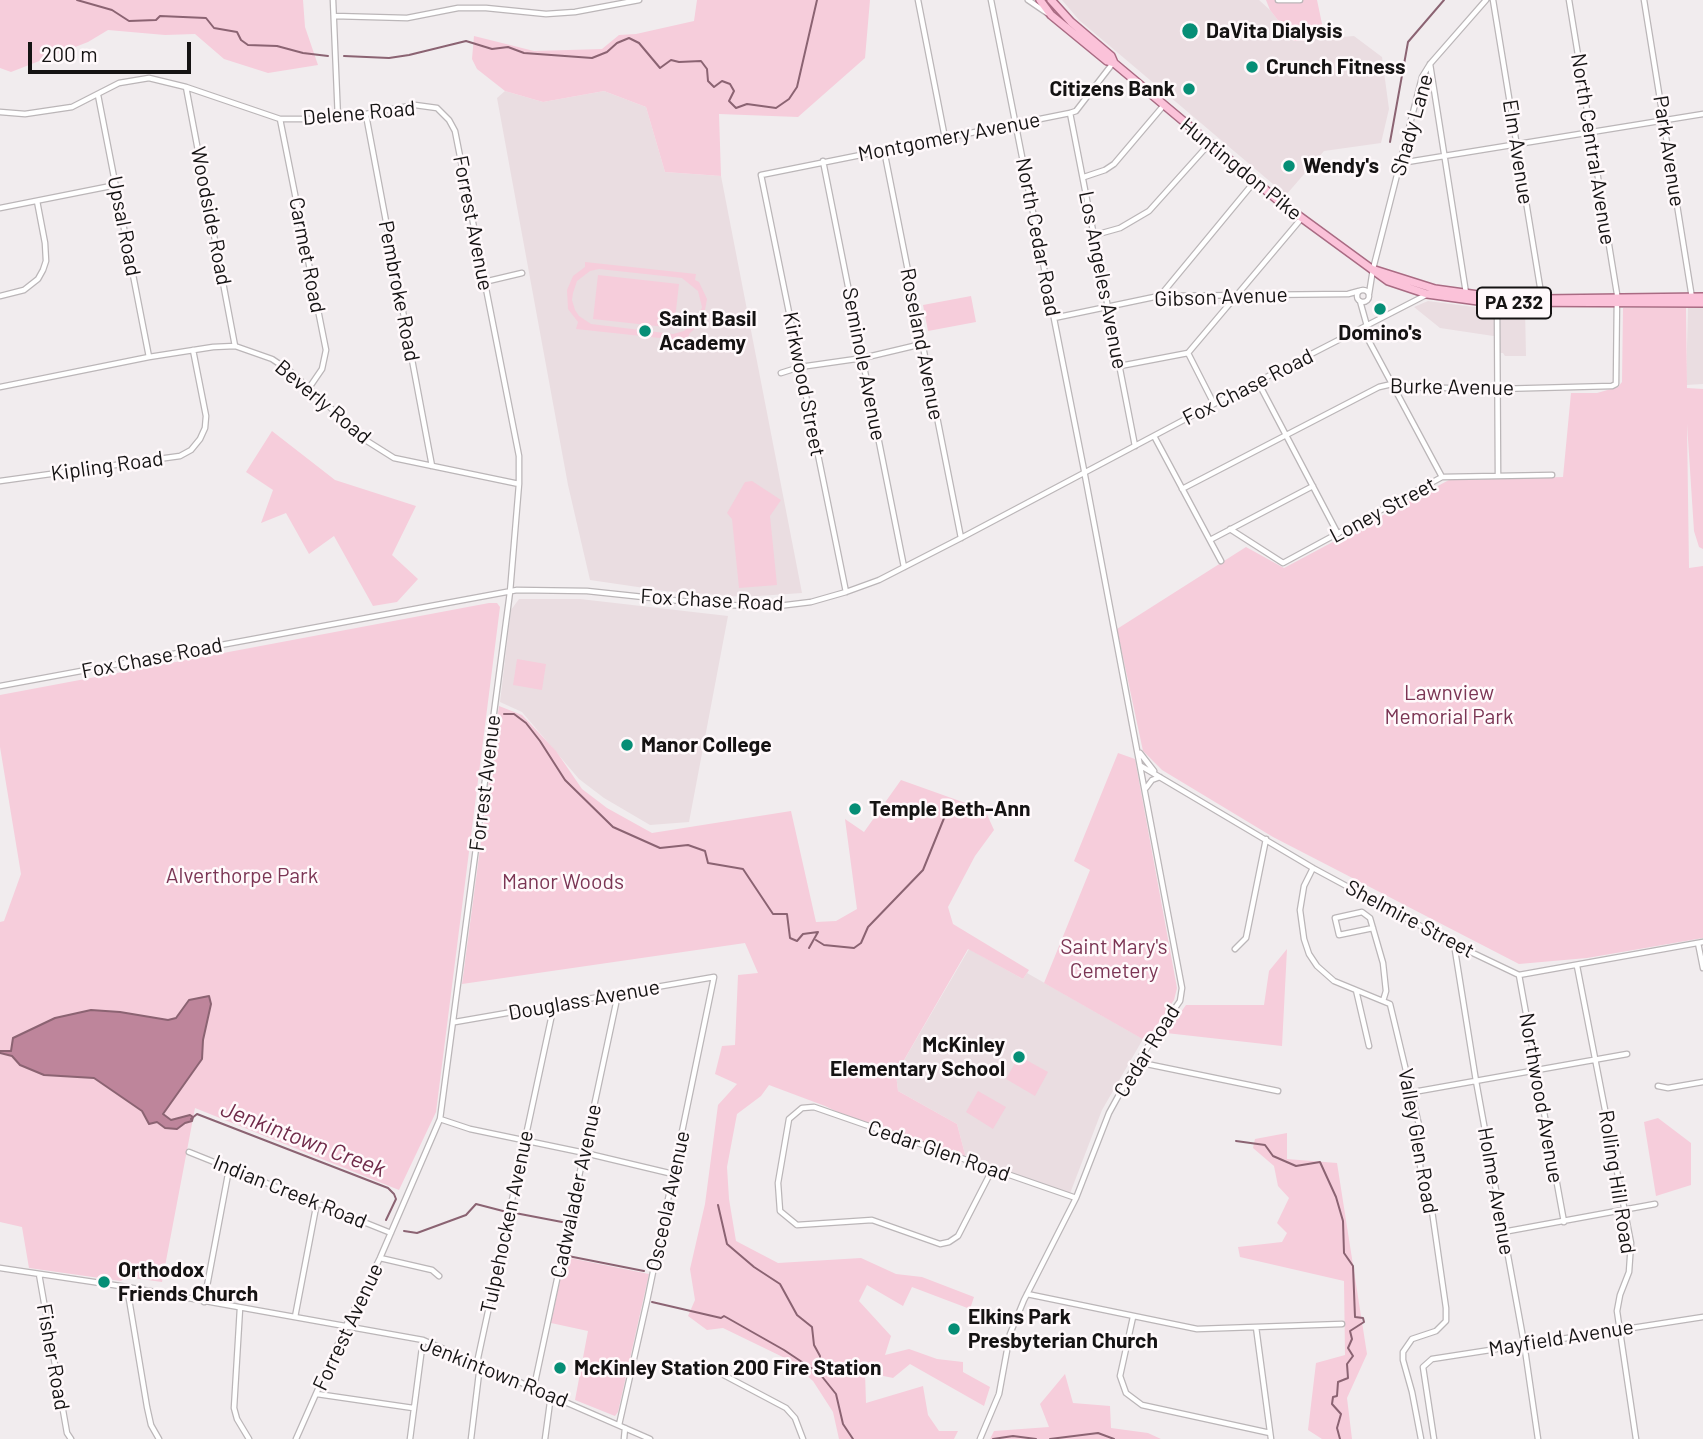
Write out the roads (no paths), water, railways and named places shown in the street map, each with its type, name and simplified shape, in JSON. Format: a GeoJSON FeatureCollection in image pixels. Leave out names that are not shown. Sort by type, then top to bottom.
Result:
{"type":"FeatureCollection","features":[{"type":"Feature","properties":{"kind":"main road","name":"Huntingdon Pike"},"geometry":{"type":"LineString","coordinates":[[1040,0],[1051,15],[1107,61],[1114,63],[1301,219],[1388,281],[1427,294],[1463,300],[1692,300],[1703,297]]}},
{"type":"Feature","properties":{"kind":"main road","name":"Huntingdon Pike"},"geometry":{"type":"LineString","coordinates":[[1051,0],[1071,22],[1111,56],[1114,63]]}},
{"type":"Feature","properties":{"kind":"main road","name":"Huntingdon Pike"},"geometry":{"type":"LineString","coordinates":[[1373,270],[1418,284],[1497,300]]}},
{"type":"Feature","properties":{"kind":"main road","name":"Huntingdon Pike"},"geometry":{"type":"LineString","coordinates":[[1692,300],[1703,303]]}},
{"type":"Feature","properties":{"kind":"street"},"geometry":{"type":"LineString","coordinates":[[333,0],[338,119]]}},
{"type":"Feature","properties":{"kind":"street"},"geometry":{"type":"LineString","coordinates":[[334,16],[407,18],[458,8],[546,14],[575,12],[639,0]]}},
{"type":"Feature","properties":{"kind":"street"},"geometry":{"type":"LineString","coordinates":[[918,0],[945,138]]}},
{"type":"Feature","properties":{"kind":"street","name":"North Cedar Road"},"geometry":{"type":"LineString","coordinates":[[991,0],[1115,642]]}},
{"type":"Feature","properties":{"kind":"street"},"geometry":{"type":"LineString","coordinates":[[1028,0],[1051,15]]}},
{"type":"Feature","properties":{"kind":"street"},"geometry":{"type":"LineString","coordinates":[[1280,1],[1300,0]]}},
{"type":"Feature","properties":{"kind":"street","name":"Shady Lane"},"geometry":{"type":"LineString","coordinates":[[1373,270],[1422,77],[1430,64],[1486,0]]}},
{"type":"Feature","properties":{"kind":"street","name":"Elm Avenue"},"geometry":{"type":"LineString","coordinates":[[1493,0],[1542,301]]}},
{"type":"Feature","properties":{"kind":"street","name":"North Central Avenue"},"geometry":{"type":"LineString","coordinates":[[1569,0],[1617,300],[1617,379]]}},
{"type":"Feature","properties":{"kind":"street","name":"Park Avenue"},"geometry":{"type":"LineString","coordinates":[[1644,0],[1692,300]]}},
{"type":"Feature","properties":{"kind":"street","name":"Montgomery Avenue"},"geometry":{"type":"LineString","coordinates":[[761,175],[1070,113],[1076,111],[1114,63]]}},
{"type":"Feature","properties":{"kind":"street"},"geometry":{"type":"LineString","coordinates":[[1430,64],[1466,294]]}},
{"type":"Feature","properties":{"kind":"street","name":"Delene Road"},"geometry":{"type":"LineString","coordinates":[[0,112],[25,114],[72,107],[119,83],[149,78],[186,87],[280,119],[338,119],[415,105],[437,108]]}},
{"type":"Feature","properties":{"kind":"street","name":"Woodside Road"},"geometry":{"type":"LineString","coordinates":[[186,87],[235,346]]}},
{"type":"Feature","properties":{"kind":"street","name":"Upsal Road"},"geometry":{"type":"LineString","coordinates":[[99,94],[149,358]]}},
{"type":"Feature","properties":{"kind":"street"},"geometry":{"type":"LineString","coordinates":[[1083,177],[1114,164],[1164,105]]}},
{"type":"Feature","properties":{"kind":"street","name":"Forrest Avenue"},"geometry":{"type":"LineString","coordinates":[[296,1439],[346,1326],[380,1258],[440,1119],[510,592],[519,456],[455,131],[437,108]]}},
{"type":"Feature","properties":{"kind":"street","name":"Los Angeles Avenue"},"geometry":{"type":"LineString","coordinates":[[1070,113],[1135,446]]}},
{"type":"Feature","properties":{"kind":"street"},"geometry":{"type":"LineString","coordinates":[[1401,163],[1703,114]]}},
{"type":"Feature","properties":{"kind":"street","name":"Pembroke Road"},"geometry":{"type":"LineString","coordinates":[[366,115],[432,466]]}},
{"type":"Feature","properties":{"kind":"street","name":"Carmet Road"},"geometry":{"type":"LineString","coordinates":[[280,119],[326,349],[322,369],[309,388]]}},
{"type":"Feature","properties":{"kind":"street"},"geometry":{"type":"LineString","coordinates":[[1095,235],[1120,228],[1149,211],[1210,143]]}},
{"type":"Feature","properties":{"kind":"street","name":"Roseland Avenue"},"geometry":{"type":"LineString","coordinates":[[884,150],[961,538]]}},
{"type":"Feature","properties":{"kind":"street","name":"Seminole Avenue"},"geometry":{"type":"LineString","coordinates":[[823,161],[904,567]]}},
{"type":"Feature","properties":{"kind":"street","name":"Kirkwood Street"},"geometry":{"type":"LineString","coordinates":[[761,175],[846,592]]}},
{"type":"Feature","properties":{"kind":"street"},"geometry":{"type":"LineString","coordinates":[[1159,296],[1255,181]]}},
{"type":"Feature","properties":{"kind":"street"},"geometry":{"type":"LineString","coordinates":[[0,208],[116,185]]}},
{"type":"Feature","properties":{"kind":"street"},"geometry":{"type":"LineString","coordinates":[[0,296],[24,290],[32,285],[47,261],[37,201]]}},
{"type":"Feature","properties":{"kind":"street"},"geometry":{"type":"LineString","coordinates":[[1119,366],[1188,353],[1301,219]]}},
{"type":"Feature","properties":{"kind":"street"},"geometry":{"type":"LineString","coordinates":[[1373,270],[1365,327],[1442,477]]}},
{"type":"Feature","properties":{"kind":"street"},"geometry":{"type":"LineString","coordinates":[[484,282],[522,273]]}},
{"type":"Feature","properties":{"kind":"street"},"geometry":{"type":"LineString","coordinates":[[1365,316],[1357,296],[1370,281]]}},
{"type":"Feature","properties":{"kind":"street"},"geometry":{"type":"LineString","coordinates":[[1361,290],[1368,296]]}},
{"type":"Feature","properties":{"kind":"street","name":"Gibson Avenue"},"geometry":{"type":"LineString","coordinates":[[1054,318],[1159,296],[1348,294],[1361,290]]}},
{"type":"Feature","properties":{"kind":"street","name":"Fox Chase Road"},"geometry":{"type":"LineString","coordinates":[[0,686],[517,590],[574,590],[709,604],[770,607],[811,602],[846,592],[904,567],[1427,294]]}},
{"type":"Feature","properties":{"kind":"street"},"geometry":{"type":"LineString","coordinates":[[1360,301],[1368,296]]}},
{"type":"Feature","properties":{"kind":"street"},"geometry":{"type":"LineString","coordinates":[[1497,300],[1498,477]]}},
{"type":"Feature","properties":{"kind":"street"},"geometry":{"type":"LineString","coordinates":[[781,373],[922,344]]}},
{"type":"Feature","properties":{"kind":"street","name":"Beverly Road"},"geometry":{"type":"LineString","coordinates":[[0,387],[193,350],[235,346],[272,359],[382,451],[394,458],[519,484]]}},
{"type":"Feature","properties":{"kind":"street","name":"Kipling Road"},"geometry":{"type":"LineString","coordinates":[[0,481],[180,456],[191,450],[201,439],[206,416],[193,350]]}},
{"type":"Feature","properties":{"kind":"street"},"geometry":{"type":"LineString","coordinates":[[1188,353],[1214,404]]}},
{"type":"Feature","properties":{"kind":"street","name":"Burke Avenue"},"geometry":{"type":"LineString","coordinates":[[1182,489],[1379,387],[1392,384],[1400,387],[1497,388],[1612,386],[1617,379]]}},
{"type":"Feature","properties":{"kind":"street"},"geometry":{"type":"LineString","coordinates":[[1258,382],[1338,534]]}},
{"type":"Feature","properties":{"kind":"street"},"geometry":{"type":"LineString","coordinates":[[1154,436],[1221,561]]}},
{"type":"Feature","properties":{"kind":"street","name":"Loney Street"},"geometry":{"type":"LineString","coordinates":[[1230,529],[1283,563],[1442,477],[1552,475]]}},
{"type":"Feature","properties":{"kind":"street"},"geometry":{"type":"LineString","coordinates":[[1210,540],[1314,486]]}},
{"type":"Feature","properties":{"kind":"street","name":"Cedar Road"},"geometry":{"type":"LineString","coordinates":[[980,1439],[999,1394],[1010,1334],[1027,1294],[1076,1198],[1108,1113],[1137,1062],[1180,1001],[1182,988],[1115,642]]}},
{"type":"Feature","properties":{"kind":"street"},"geometry":{"type":"LineString","coordinates":[[1138,750],[1159,776],[1145,789]]}},
{"type":"Feature","properties":{"kind":"street","name":"Shelmire Street"},"geometry":{"type":"LineString","coordinates":[[1141,766],[1313,868],[1454,944],[1519,975]]}},
{"type":"Feature","properties":{"kind":"street"},"geometry":{"type":"LineString","coordinates":[[1235,949],[1246,938],[1266,839]]}},
{"type":"Feature","properties":{"kind":"street"},"geometry":{"type":"LineString","coordinates":[[1313,868],[1304,886],[1300,910],[1304,939],[1317,966],[1334,981],[1383,1001],[1383,963],[1373,928],[1370,918],[1362,912],[1335,918],[1339,935],[1373,928]]}},
{"type":"Feature","properties":{"kind":"street"},"geometry":{"type":"LineString","coordinates":[[1519,975],[1700,943],[1703,968]]}},
{"type":"Feature","properties":{"kind":"street","name":"Holme Avenue"},"geometry":{"type":"LineString","coordinates":[[1454,944],[1524,1343],[1538,1439]]}},
{"type":"Feature","properties":{"kind":"street","name":"Rolling Hill Road"},"geometry":{"type":"LineString","coordinates":[[1577,965],[1632,1256],[1617,1311],[1636,1439]]}},
{"type":"Feature","properties":{"kind":"street","name":"Northwood Avenue"},"geometry":{"type":"LineString","coordinates":[[1519,975],[1564,1222]]}},
{"type":"Feature","properties":{"kind":"street","name":"Douglass Avenue"},"geometry":{"type":"LineString","coordinates":[[455,1021],[714,977]]}},
{"type":"Feature","properties":{"kind":"street","name":"Osceola Avenue"},"geometry":{"type":"LineString","coordinates":[[619,1425],[714,977]]}},
{"type":"Feature","properties":{"kind":"street"},"geometry":{"type":"LineString","coordinates":[[1356,989],[1368,1046]]}},
{"type":"Feature","properties":{"kind":"street","name":"Cadwalader Avenue"},"geometry":{"type":"LineString","coordinates":[[534,1387],[618,994]]}},
{"type":"Feature","properties":{"kind":"street","name":"Valley Glen Road"},"geometry":{"type":"LineString","coordinates":[[1383,1001],[1390,1004],[1420,1129],[1418,1149],[1421,1172],[1432,1211],[1446,1308],[1446,1321],[1436,1331],[1412,1339],[1403,1352],[1421,1439]]}},
{"type":"Feature","properties":{"kind":"street","name":"Tulpehocken Avenue"},"geometry":{"type":"LineString","coordinates":[[471,1439],[480,1365],[478,1358],[554,1006]]}},
{"type":"Feature","properties":{"kind":"street"},"geometry":{"type":"LineString","coordinates":[[1419,1091],[1627,1054]]}},
{"type":"Feature","properties":{"kind":"street"},"geometry":{"type":"LineString","coordinates":[[1137,1062],[1278,1091]]}},
{"type":"Feature","properties":{"kind":"street"},"geometry":{"type":"LineString","coordinates":[[1657,1086],[1668,1088],[1703,1082]]}},
{"type":"Feature","properties":{"kind":"street","name":"Cedar Glen Road"},"geometry":{"type":"LineString","coordinates":[[992,1170],[958,1236],[949,1242],[933,1243],[872,1220],[797,1225],[780,1211],[778,1184],[789,1119],[803,1108],[814,1107],[1076,1198]]}},
{"type":"Feature","properties":{"kind":"street"},"geometry":{"type":"LineString","coordinates":[[440,1119],[470,1129],[673,1174]]}},
{"type":"Feature","properties":{"kind":"street","name":"Indian Creek Road"},"geometry":{"type":"LineString","coordinates":[[189,1152],[391,1233]]}},
{"type":"Feature","properties":{"kind":"street"},"geometry":{"type":"LineString","coordinates":[[204,1303],[229,1169]]}},
{"type":"Feature","properties":{"kind":"street"},"geometry":{"type":"LineString","coordinates":[[295,1317],[317,1202]]}},
{"type":"Feature","properties":{"kind":"street"},"geometry":{"type":"LineString","coordinates":[[1503,1232],[1655,1204]]}},
{"type":"Feature","properties":{"kind":"street"},"geometry":{"type":"LineString","coordinates":[[380,1258],[432,1270],[439,1276]]}},
{"type":"Feature","properties":{"kind":"street","name":"Jenkintown Road"},"geometry":{"type":"LineString","coordinates":[[0,1268],[127,1287],[204,1303],[423,1340],[650,1439]]}},
{"type":"Feature","properties":{"kind":"street","name":"Fisher Road"},"geometry":{"type":"LineString","coordinates":[[39,1274],[67,1433],[71,1439]]}},
{"type":"Feature","properties":{"kind":"street"},"geometry":{"type":"LineString","coordinates":[[127,1287],[146,1407],[151,1426],[159,1439]]}},
{"type":"Feature","properties":{"kind":"street"},"geometry":{"type":"LineString","coordinates":[[1027,1294],[1197,1329],[1342,1324]]}},
{"type":"Feature","properties":{"kind":"street"},"geometry":{"type":"LineString","coordinates":[[240,1308],[234,1408],[249,1439]]}},
{"type":"Feature","properties":{"kind":"street"},"geometry":{"type":"LineString","coordinates":[[1133,1317],[1121,1376],[1126,1393],[1142,1405],[1270,1433]]}},
{"type":"Feature","properties":{"kind":"street","name":"Mayfield Avenue"},"geometry":{"type":"LineString","coordinates":[[1434,1439],[1423,1367],[1432,1359],[1703,1317]]}},
{"type":"Feature","properties":{"kind":"street"},"geometry":{"type":"LineString","coordinates":[[1256,1327],[1271,1439]]}},
{"type":"Feature","properties":{"kind":"street"},"geometry":{"type":"LineString","coordinates":[[410,1439],[423,1340]]}},
{"type":"Feature","properties":{"kind":"street"},"geometry":{"type":"LineString","coordinates":[[718,1372],[786,1408],[795,1418],[803,1439]]}},
{"type":"Feature","properties":{"kind":"street"},"geometry":{"type":"LineString","coordinates":[[317,1394],[413,1408]]}},
{"type":"Feature","properties":{"kind":"street"},"geometry":{"type":"LineString","coordinates":[[545,1439],[551,1395]]}},
{"type":"Feature","properties":{"kind":"street"},"geometry":{"type":"LineString","coordinates":[[624,1439],[625,1428]]}},
{"type":"Feature","properties":{"kind":"waterway"},"geometry":{"type":"LineString","coordinates":[[77,0],[112,10],[129,21],[156,20],[160,16],[206,18],[214,28],[237,32],[241,40],[248,45],[277,46],[328,56]]}},
{"type":"Feature","properties":{"kind":"waterway"},"geometry":{"type":"LineString","coordinates":[[344,56],[389,58],[466,41],[492,49],[508,47],[524,53],[592,58],[629,38],[639,43],[660,68],[671,60],[701,61],[707,69],[708,81],[714,87],[722,81],[730,84],[734,91],[729,101],[736,108],[747,104],[776,108],[789,99],[797,87],[817,0]]}},
{"type":"Feature","properties":{"kind":"waterway"},"geometry":{"type":"LineString","coordinates":[[1390,142],[1408,42],[1444,0]]}},
{"type":"Feature","properties":{"kind":"waterway"},"geometry":{"type":"LineString","coordinates":[[504,714],[514,714],[526,723],[565,780],[613,827],[660,848],[688,845],[705,851],[708,863],[743,869],[773,914],[787,914],[790,938],[797,941],[803,934],[818,932],[809,948]]}},
{"type":"Feature","properties":{"kind":"waterway"},"geometry":{"type":"LineString","coordinates":[[816,940],[824,945],[854,948],[861,943],[868,927],[923,870],[951,801]]}},
{"type":"Feature","properties":{"kind":"waterway","name":"Jenkintown Creek"},"geometry":{"type":"LineString","coordinates":[[191,1119],[197,1114],[388,1188],[396,1199],[386,1220]]}},
{"type":"Feature","properties":{"kind":"waterway"},"geometry":{"type":"LineString","coordinates":[[1236,1141],[1265,1145],[1273,1156],[1296,1166],[1320,1162],[1336,1197],[1343,1221],[1344,1253],[1353,1266],[1355,1317],[1363,1318],[1364,1322],[1350,1331],[1352,1339],[1348,1348],[1353,1356],[1347,1364],[1348,1378],[1338,1382],[1337,1396],[1333,1397],[1332,1404],[1341,1414],[1337,1428],[1340,1439]]}},
{"type":"Feature","properties":{"kind":"waterway","name":"Jenkintown Creek"},"geometry":{"type":"LineString","coordinates":[[404,1231],[417,1233],[466,1215],[476,1204],[503,1211]]}},
{"type":"Feature","properties":{"kind":"waterway"},"geometry":{"type":"LineString","coordinates":[[718,1205],[727,1244],[780,1284],[797,1315],[812,1327],[814,1345],[820,1356],[820,1373]]}},
{"type":"Feature","properties":{"kind":"waterway","name":"Jenkintown Creek"},"geometry":{"type":"LineString","coordinates":[[515,1213],[562,1222]]}},
{"type":"Feature","properties":{"kind":"waterway","name":"Jenkintown Creek"},"geometry":{"type":"LineString","coordinates":[[568,1256],[644,1271]]}},
{"type":"Feature","properties":{"kind":"waterway","name":"Jenkintown Creek"},"geometry":{"type":"LineString","coordinates":[[652,1302],[721,1318],[724,1316],[820,1374],[836,1394],[843,1424],[853,1439]]}},
{"type":"Feature","properties":{"kind":"waterway","name":"Jenkintown Creek"},"geometry":{"type":"LineString","coordinates":[[1050,1439],[1098,1433],[1114,1439]]}},
{"type":"Feature","properties":{"kind":"waterway","name":"Jenkintown Creek"},"geometry":{"type":"LineString","coordinates":[[993,1439],[1013,1436],[1036,1439]]}},
{"type":"Feature","properties":{"kind":"place","name":"DaVita Dialysis"},"geometry":{"type":"Point","coordinates":[1190,31]}},
{"type":"Feature","properties":{"kind":"place","name":"Crunch Fitness"},"geometry":{"type":"Point","coordinates":[1252,67]}},
{"type":"Feature","properties":{"kind":"place","name":"Citizens Bank"},"geometry":{"type":"Point","coordinates":[1189,89]}},
{"type":"Feature","properties":{"kind":"place","name":"Wendy's"},"geometry":{"type":"Point","coordinates":[1289,166]}},
{"type":"Feature","properties":{"kind":"place","name":"Domino's"},"geometry":{"type":"Point","coordinates":[1380,309]}},
{"type":"Feature","properties":{"kind":"place","name":"Saint Basil Academy"},"geometry":{"type":"Point","coordinates":[645,331]}},
{"type":"Feature","properties":{"kind":"place","name":"Manor College"},"geometry":{"type":"Point","coordinates":[627,745]}},
{"type":"Feature","properties":{"kind":"place","name":"Temple Beth-Ann"},"geometry":{"type":"Point","coordinates":[855,809]}},
{"type":"Feature","properties":{"kind":"place","name":"McKinley Elementary School"},"geometry":{"type":"Point","coordinates":[1019,1057]}},
{"type":"Feature","properties":{"kind":"place","name":"Orthodox Friends Church"},"geometry":{"type":"Point","coordinates":[104,1282]}},
{"type":"Feature","properties":{"kind":"place","name":"Elkins Park Presbyterian Church"},"geometry":{"type":"Point","coordinates":[954,1329]}},
{"type":"Feature","properties":{"kind":"place","name":"McKinley Station 200 Fire Station"},"geometry":{"type":"Point","coordinates":[560,1368]}},
{"type":"Feature","properties":{"kind":"park label","name":"Lawnview Memorial Park"},"geometry":{"type":"Point","coordinates":[1449,705]}},
{"type":"Feature","properties":{"kind":"park label","name":"Alverthorpe Park"},"geometry":{"type":"Point","coordinates":[242,876]}},
{"type":"Feature","properties":{"kind":"park label","name":"Manor Woods"},"geometry":{"type":"Point","coordinates":[563,882]}},
{"type":"Feature","properties":{"kind":"park label","name":"Saint Mary's Cemetery"},"geometry":{"type":"Point","coordinates":[1114,959]}}]}
